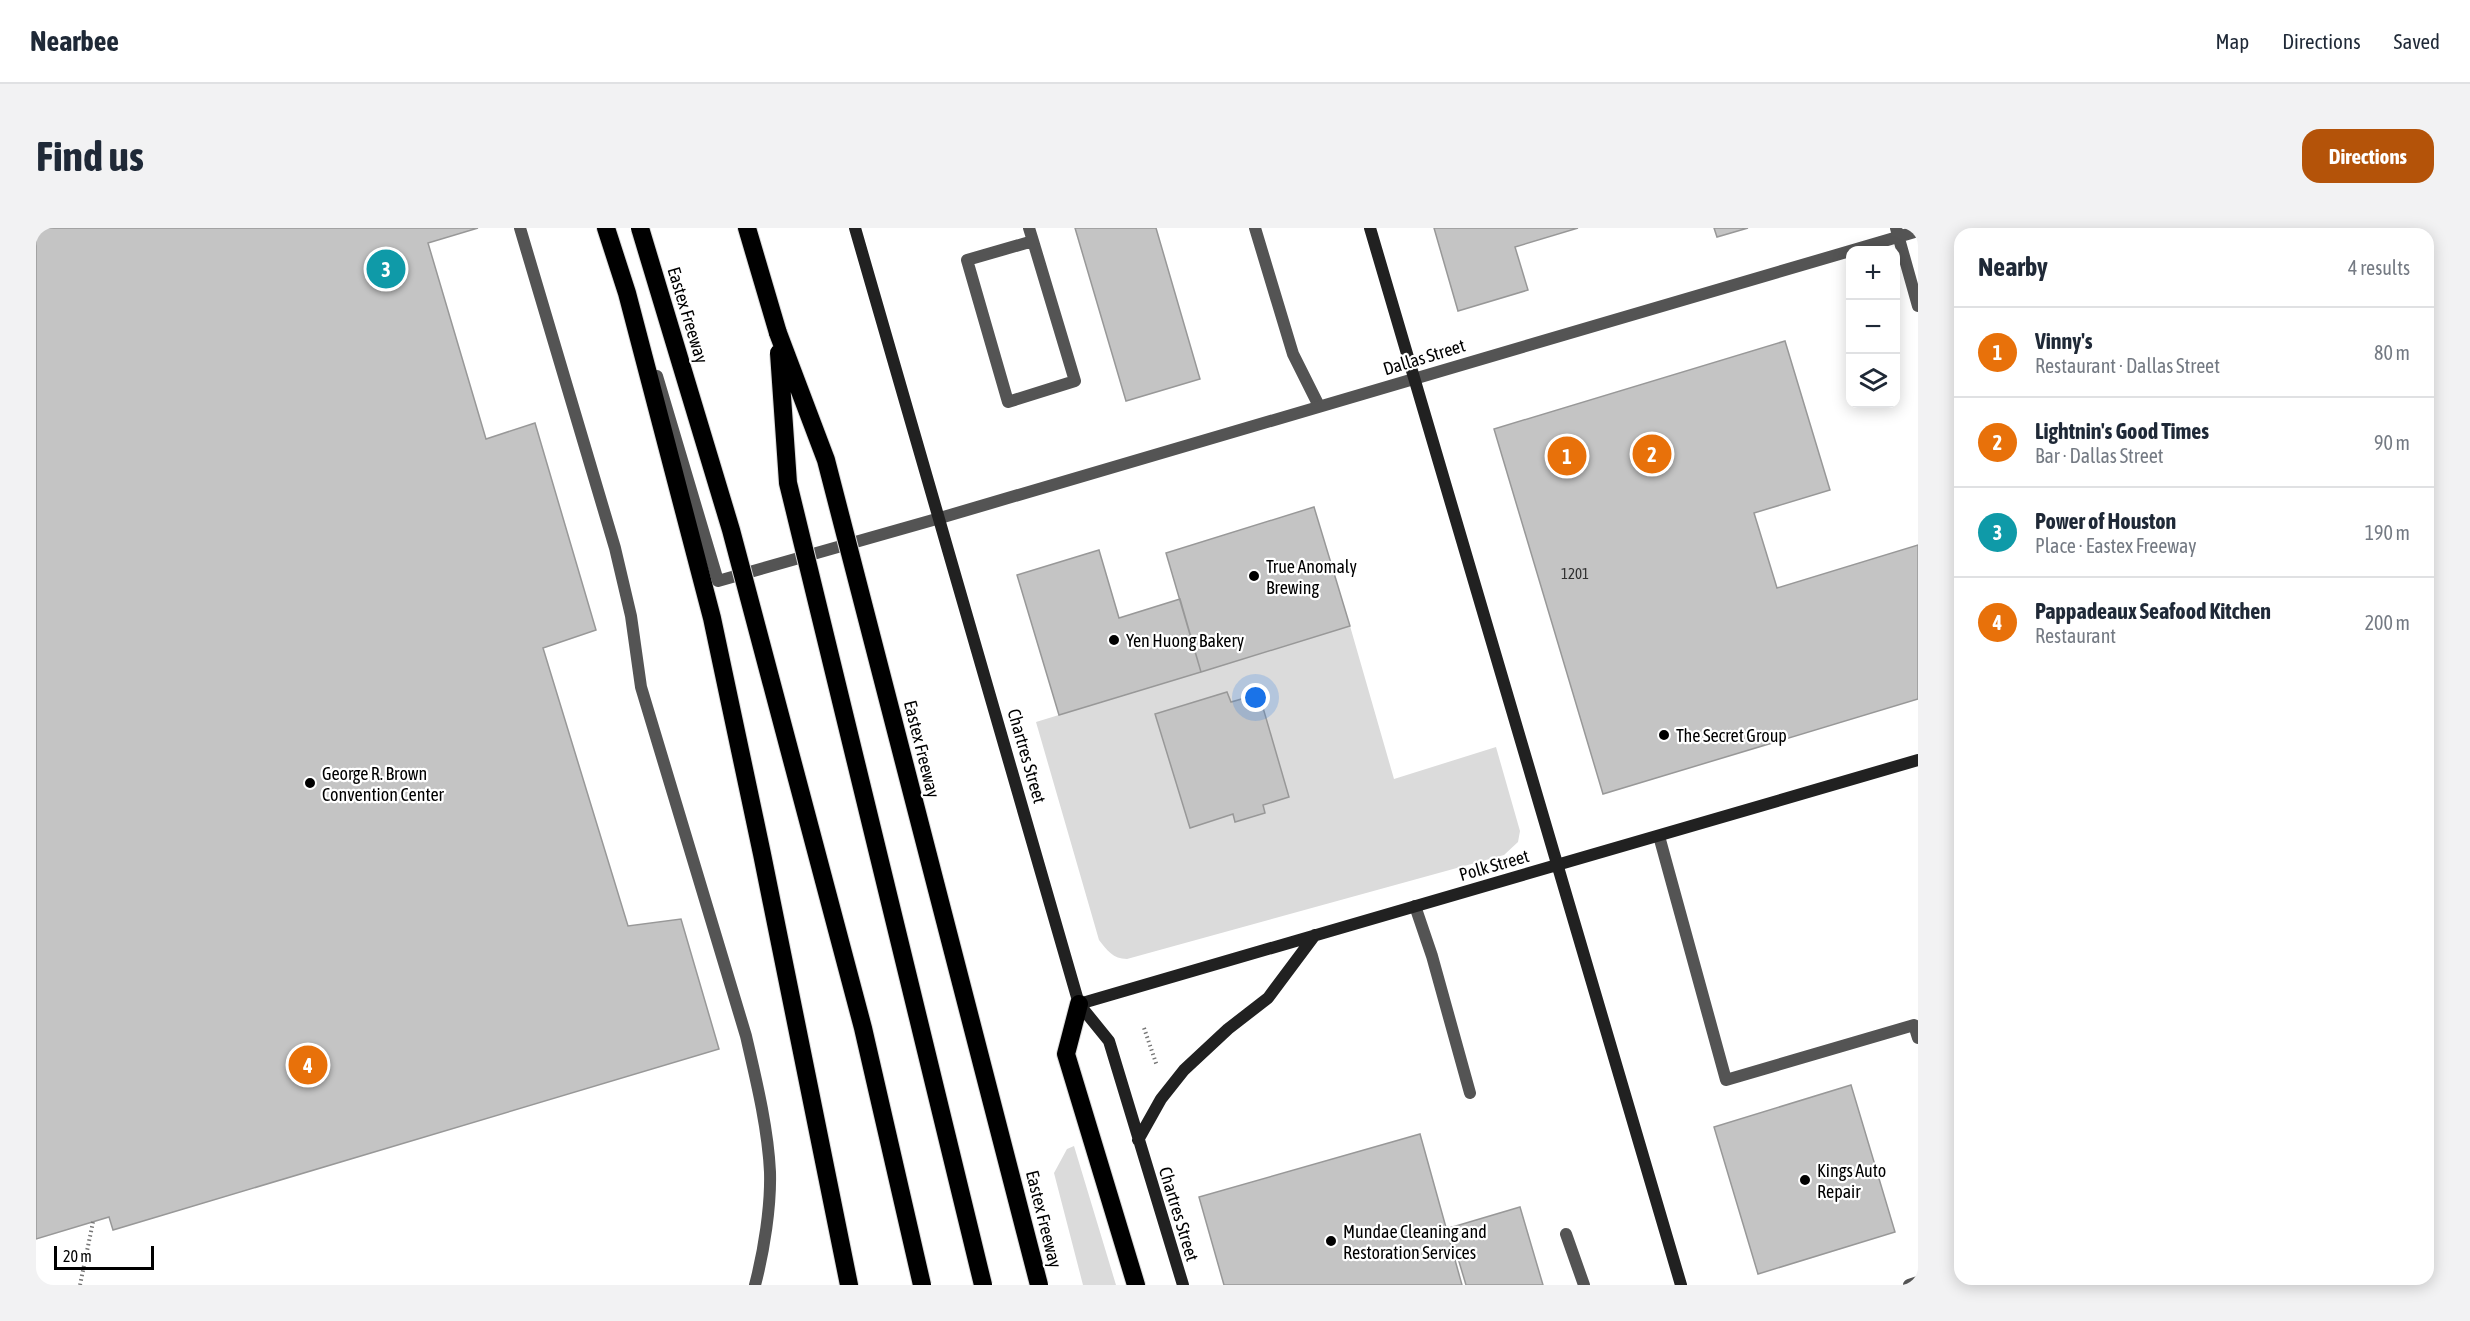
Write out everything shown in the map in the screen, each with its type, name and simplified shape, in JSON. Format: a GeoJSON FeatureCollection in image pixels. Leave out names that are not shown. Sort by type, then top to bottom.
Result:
{"type":"FeatureCollection","features":[{"type":"Feature","properties":{"kind":"highway"},"geometry":{"type":"LineString","coordinates":[[606,228],[627,293],[712,618],[765,866],[849,1285]]}},
{"type":"Feature","properties":{"kind":"highway","name":"Eastex Freeway"},"geometry":{"type":"LineString","coordinates":[[640,228],[732,530],[863,1028],[922,1285]]}},
{"type":"Feature","properties":{"kind":"highway","name":"Eastex Freeway"},"geometry":{"type":"LineString","coordinates":[[747,228],[778,333],[826,460],[1039,1285]]}},
{"type":"Feature","properties":{"kind":"highway"},"geometry":{"type":"LineString","coordinates":[[778,333],[788,483],[983,1285]]}},
{"type":"Feature","properties":{"kind":"highway"},"geometry":{"type":"LineString","coordinates":[[1079,1004],[1066,1054],[1136,1285]]}},
{"type":"Feature","properties":{"kind":"main road","name":"Chartres Street"},"geometry":{"type":"LineString","coordinates":[[855,228],[1079,1004],[1109,1041],[1183,1285]]}},
{"type":"Feature","properties":{"kind":"main road"},"geometry":{"type":"LineString","coordinates":[[1370,228],[1681,1285]]}},
{"type":"Feature","properties":{"kind":"main road","name":"Polk Street"},"geometry":{"type":"LineString","coordinates":[[1079,1004],[1918,760]]}},
{"type":"Feature","properties":{"kind":"main road"},"geometry":{"type":"LineString","coordinates":[[1138,1140],[1161,1099],[1184,1070],[1228,1029],[1268,998],[1315,935]]}},
{"type":"Feature","properties":{"kind":"street"},"geometry":{"type":"LineString","coordinates":[[520,228],[615,548],[631,616],[641,687],[756,1079],[770,1171],[769,1206],[755,1285]]}},
{"type":"Feature","properties":{"kind":"street","name":"Dallas Street"},"geometry":{"type":"LineString","coordinates":[[614,228],[718,580],[940,518],[1897,232],[1918,231]]}},
{"type":"Feature","properties":{"kind":"street"},"geometry":{"type":"LineString","coordinates":[[1029,228],[1033,241],[1074,381],[1008,402],[967,260],[1033,241]]}},
{"type":"Feature","properties":{"kind":"street"},"geometry":{"type":"LineString","coordinates":[[1254,228],[1293,354],[1319,406]]}},
{"type":"Feature","properties":{"kind":"street"},"geometry":{"type":"LineString","coordinates":[[1897,232],[1918,306]]}},
{"type":"Feature","properties":{"kind":"street"},"geometry":{"type":"LineString","coordinates":[[1659,836],[1726,1080],[1914,1025],[1918,1038]]}},
{"type":"Feature","properties":{"kind":"street"},"geometry":{"type":"LineString","coordinates":[[1415,906],[1432,956],[1470,1093]]}},
{"type":"Feature","properties":{"kind":"street"},"geometry":{"type":"LineString","coordinates":[[1566,1234],[1584,1285]]}},
{"type":"Feature","properties":{"kind":"street"},"geometry":{"type":"LineString","coordinates":[[1909,1285],[1918,1282]]}},
{"type":"Feature","properties":{"kind":"path"},"geometry":{"type":"LineString","coordinates":[[1144,1028],[1158,1068]]}},
{"type":"Feature","properties":{"kind":"path"},"geometry":{"type":"LineString","coordinates":[[80,1285],[93,1222]]}},
{"type":"Feature","properties":{"kind":"shaded area"},"geometry":{"type":"Polygon","coordinates":[[[1350,626],[1394,779],[1496,747],[1520,831],[1518,842],[1504,855],[1127,959],[1111,953],[1099,940],[1036,722],[1350,626]]]}},
{"type":"Feature","properties":{"kind":"shaded area"},"geometry":{"type":"Polygon","coordinates":[[[1074,1146],[1116,1285],[1083,1285],[1054,1173],[1067,1149],[1074,1146]]]}},
{"type":"Feature","properties":{"kind":"building","name":"George R. Brown Convention Center"},"geometry":{"type":"Polygon","coordinates":[[[36,228],[478,228],[428,243],[486,439],[535,423],[596,630],[543,648],[628,926],[681,919],[719,1049],[113,1230],[109,1217],[36,1239],[36,228]]]}},
{"type":"Feature","properties":{"kind":"building"},"geometry":{"type":"Polygon","coordinates":[[[1075,228],[1156,228],[1200,379],[1126,401],[1075,228]]]}},
{"type":"Feature","properties":{"kind":"building"},"geometry":{"type":"Polygon","coordinates":[[[1434,228],[1578,228],[1515,247],[1528,290],[1458,311],[1434,228]]]}},
{"type":"Feature","properties":{"kind":"building"},"geometry":{"type":"Polygon","coordinates":[[[1714,228],[1748,228],[1717,237],[1714,228]]]}},
{"type":"Feature","properties":{"kind":"building"},"geometry":{"type":"Polygon","coordinates":[[[1785,341],[1830,490],[1754,513],[1777,588],[1918,545],[1918,699],[1603,794],[1494,429],[1785,341]]]}},
{"type":"Feature","properties":{"kind":"building","name":"True Anomaly Brewing"},"geometry":{"type":"Polygon","coordinates":[[[1314,507],[1350,626],[1201,672],[1166,553],[1314,507]]]}},
{"type":"Feature","properties":{"kind":"building","name":"Yen Huong Bakery"},"geometry":{"type":"Polygon","coordinates":[[[1099,550],[1119,618],[1180,599],[1201,672],[1059,715],[1017,575],[1099,550]]]}},
{"type":"Feature","properties":{"kind":"building"},"geometry":{"type":"Polygon","coordinates":[[[1227,692],[1231,702],[1259,694],[1289,797],[1263,805],[1265,813],[1235,822],[1233,814],[1190,828],[1155,714],[1227,692]]]}},
{"type":"Feature","properties":{"kind":"building","name":"Kings Auto Repair"},"geometry":{"type":"Polygon","coordinates":[[[1851,1085],[1895,1232],[1758,1274],[1714,1127],[1851,1085]]]}},
{"type":"Feature","properties":{"kind":"building","name":"Mundae Cleaning and Restoration Services"},"geometry":{"type":"Polygon","coordinates":[[[1420,1134],[1462,1285],[1224,1285],[1199,1197],[1420,1134]]]}},
{"type":"Feature","properties":{"kind":"building"},"geometry":{"type":"Polygon","coordinates":[[[1520,1207],[1543,1285],[1466,1285],[1449,1228],[1520,1207]]]}},
{"type":"Feature","properties":{"kind":"place","name":"Power of Houston"},"geometry":{"type":"Point","coordinates":[386,269]}},
{"type":"Feature","properties":{"kind":"place","name":"Lightnin's Good Times"},"geometry":{"type":"Point","coordinates":[1652,454]}},
{"type":"Feature","properties":{"kind":"place","name":"Vinny's"},"geometry":{"type":"Point","coordinates":[1567,456]}},
{"type":"Feature","properties":{"kind":"place","name":"True Anomaly Brewing"},"geometry":{"type":"Point","coordinates":[1254,576]}},
{"type":"Feature","properties":{"kind":"place","name":"Yen Huong Bakery"},"geometry":{"type":"Point","coordinates":[1114,640]}},
{"type":"Feature","properties":{"kind":"place","name":"The Secret Group"},"geometry":{"type":"Point","coordinates":[1664,735]}},
{"type":"Feature","properties":{"kind":"place","name":"George R. Brown Convention Center"},"geometry":{"type":"Point","coordinates":[310,783]}},
{"type":"Feature","properties":{"kind":"place","name":"Pappadeaux Seafood Kitchen"},"geometry":{"type":"Point","coordinates":[308,1065]}},
{"type":"Feature","properties":{"kind":"place","name":"Kings Auto Repair"},"geometry":{"type":"Point","coordinates":[1805,1180]}},
{"type":"Feature","properties":{"kind":"place","name":"Mundae Cleaning and Restoration Services"},"geometry":{"type":"Point","coordinates":[1331,1241]}}]}
